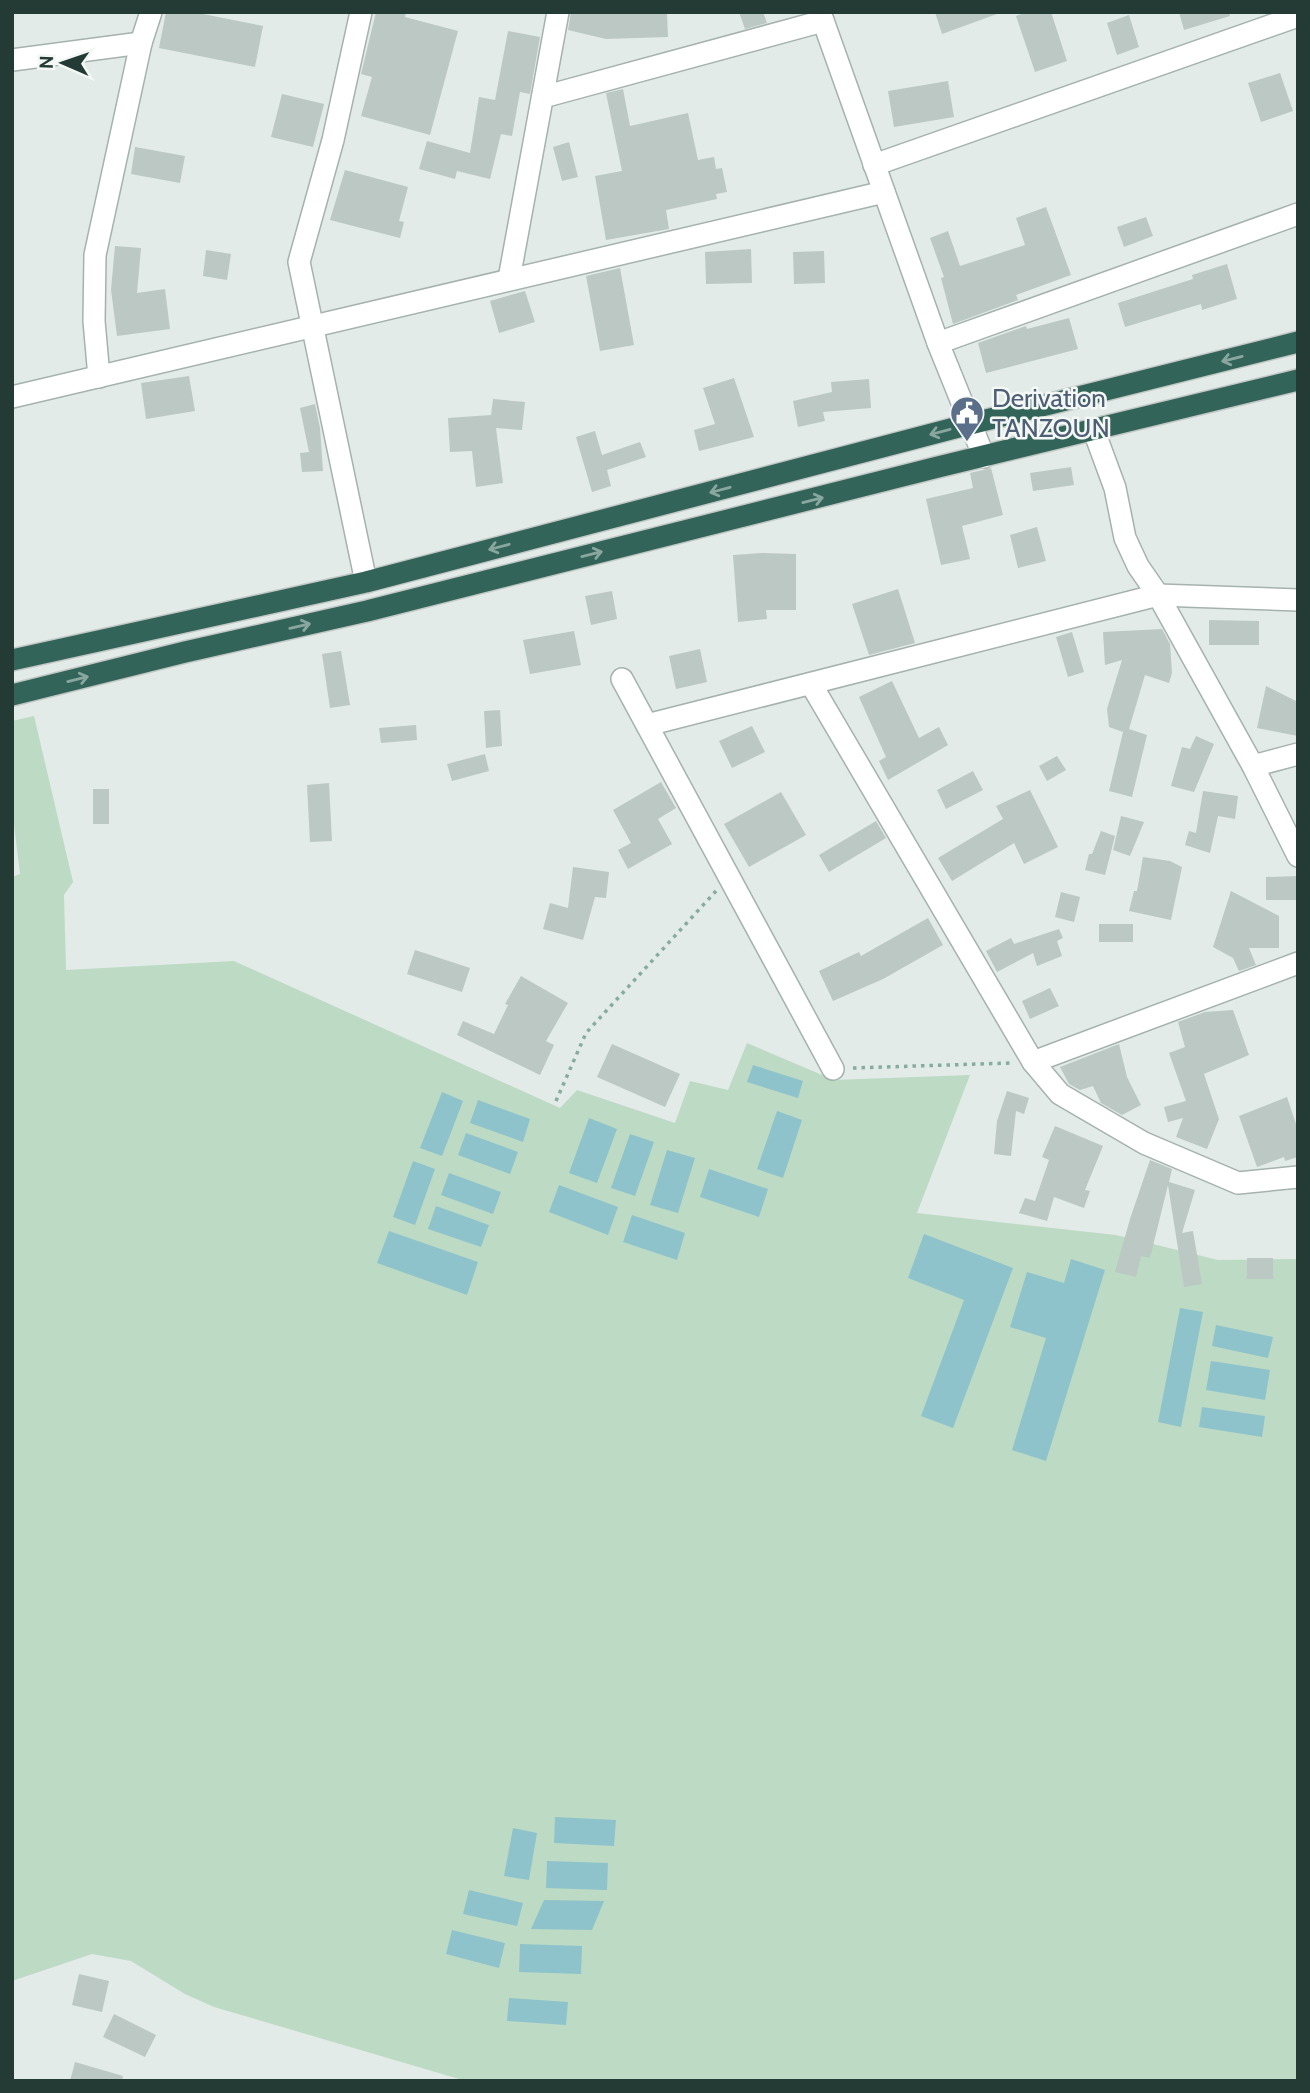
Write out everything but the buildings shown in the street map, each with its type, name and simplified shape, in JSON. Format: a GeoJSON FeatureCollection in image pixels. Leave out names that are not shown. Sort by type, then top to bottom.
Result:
{"type":"FeatureCollection","features":[{"type":"Feature","properties":{"kind":"highway"},"geometry":{"type":"LineString","coordinates":[[12,660],[366,582],[970,424],[1298,342]]}},
{"type":"Feature","properties":{"kind":"highway"},"geometry":{"type":"LineString","coordinates":[[12,695],[367,611],[1298,380]]}},
{"type":"Feature","properties":{"kind":"street"},"geometry":{"type":"LineString","coordinates":[[99,377],[94,321],[95,255],[141,43],[151,12]]}},
{"type":"Feature","properties":{"kind":"street"},"geometry":{"type":"LineString","coordinates":[[361,12],[333,141],[299,262],[366,582]]}},
{"type":"Feature","properties":{"kind":"street"},"geometry":{"type":"LineString","coordinates":[[509,279],[558,12]]}},
{"type":"Feature","properties":{"kind":"street"},"geometry":{"type":"LineString","coordinates":[[874,165],[1298,16]]}},
{"type":"Feature","properties":{"kind":"street"},"geometry":{"type":"LineString","coordinates":[[544,97],[821,17],[938,343],[984,457]]}},
{"type":"Feature","properties":{"kind":"street"},"geometry":{"type":"LineString","coordinates":[[12,60],[141,43]]}},
{"type":"Feature","properties":{"kind":"street"},"geometry":{"type":"LineString","coordinates":[[12,397],[884,192]]}},
{"type":"Feature","properties":{"kind":"street"},"geometry":{"type":"LineString","coordinates":[[938,343],[1298,214]]}},
{"type":"Feature","properties":{"kind":"street"},"geometry":{"type":"LineString","coordinates":[[1094,431],[1115,488],[1125,538],[1138,566],[1158,595],[1253,766],[1298,856]]}},
{"type":"Feature","properties":{"kind":"street"},"geometry":{"type":"LineString","coordinates":[[647,725],[1158,595],[1298,600]]}},
{"type":"Feature","properties":{"kind":"street"},"geometry":{"type":"LineString","coordinates":[[622,679],[833,1069]]}},
{"type":"Feature","properties":{"kind":"street"},"geometry":{"type":"LineString","coordinates":[[811,684],[1033,1062],[1060,1094],[1156,1148],[1238,1183],[1298,1177]]}},
{"type":"Feature","properties":{"kind":"street"},"geometry":{"type":"LineString","coordinates":[[1253,766],[1298,754]]}},
{"type":"Feature","properties":{"kind":"street"},"geometry":{"type":"LineString","coordinates":[[1033,1062],[1298,963]]}},
{"type":"Feature","properties":{"kind":"path"},"geometry":{"type":"LineString","coordinates":[[556,1101],[586,1033],[729,877]]}},
{"type":"Feature","properties":{"kind":"path"},"geometry":{"type":"LineString","coordinates":[[833,1069],[1033,1062]]}},
{"type":"Feature","properties":{"kind":"green space"},"geometry":{"type":"Polygon","coordinates":[[[34,716],[73,882],[64,895],[66,970],[234,961],[560,1108],[577,1090],[675,1123],[690,1081],[728,1090],[747,1043],[834,1080],[970,1075],[917,1213],[1116,1235],[1218,1260],[1298,1259],[1298,2081],[466,2081],[214,2007],[185,1994],[131,1961],[92,1954],[12,1981],[12,877],[20,874],[12,808],[12,721],[34,716]]]}},
{"type":"Feature","properties":{"kind":"water"},"geometry":{"type":"Polygon","coordinates":[[[753,1065],[803,1081],[798,1098],[747,1082],[753,1065]]]}},
{"type":"Feature","properties":{"kind":"water"},"geometry":{"type":"Polygon","coordinates":[[[442,1092],[463,1101],[442,1156],[420,1148],[442,1092]]]}},
{"type":"Feature","properties":{"kind":"water"},"geometry":{"type":"Polygon","coordinates":[[[478,1100],[530,1119],[523,1142],[470,1123],[478,1100]]]}},
{"type":"Feature","properties":{"kind":"water"},"geometry":{"type":"Polygon","coordinates":[[[777,1111],[802,1120],[783,1178],[757,1169],[777,1111]]]}},
{"type":"Feature","properties":{"kind":"water"},"geometry":{"type":"Polygon","coordinates":[[[589,1118],[617,1129],[597,1183],[569,1173],[589,1118]]]}},
{"type":"Feature","properties":{"kind":"water"},"geometry":{"type":"Polygon","coordinates":[[[466,1133],[518,1152],[510,1174],[458,1155],[466,1133]]]}},
{"type":"Feature","properties":{"kind":"water"},"geometry":{"type":"Polygon","coordinates":[[[630,1134],[654,1142],[635,1196],[611,1188],[630,1134]]]}},
{"type":"Feature","properties":{"kind":"water"},"geometry":{"type":"Polygon","coordinates":[[[667,1150],[695,1158],[678,1213],[650,1205],[667,1150]]]}},
{"type":"Feature","properties":{"kind":"water"},"geometry":{"type":"Polygon","coordinates":[[[413,1161],[435,1169],[415,1225],[393,1217],[413,1161]]]}},
{"type":"Feature","properties":{"kind":"water"},"geometry":{"type":"Polygon","coordinates":[[[709,1169],[768,1189],[759,1217],[700,1197],[709,1169]]]}},
{"type":"Feature","properties":{"kind":"water"},"geometry":{"type":"Polygon","coordinates":[[[449,1173],[501,1192],[493,1214],[441,1195],[449,1173]]]}},
{"type":"Feature","properties":{"kind":"water"},"geometry":{"type":"Polygon","coordinates":[[[559,1185],[618,1207],[608,1235],[549,1212],[559,1185]]]}},
{"type":"Feature","properties":{"kind":"water"},"geometry":{"type":"Polygon","coordinates":[[[436,1206],[489,1225],[481,1247],[428,1229],[436,1206]]]}},
{"type":"Feature","properties":{"kind":"water"},"geometry":{"type":"Polygon","coordinates":[[[632,1215],[685,1233],[677,1260],[623,1242],[632,1215]]]}},
{"type":"Feature","properties":{"kind":"water"},"geometry":{"type":"Polygon","coordinates":[[[389,1231],[478,1262],[467,1295],[377,1263],[389,1231]]]}},
{"type":"Feature","properties":{"kind":"water"},"geometry":{"type":"Polygon","coordinates":[[[924,1234],[1013,1268],[953,1428],[921,1416],[964,1300],[908,1278],[924,1234]]]}},
{"type":"Feature","properties":{"kind":"water"},"geometry":{"type":"Polygon","coordinates":[[[1071,1259],[1105,1270],[1046,1461],[1012,1450],[1046,1338],[1010,1327],[1027,1272],[1064,1283],[1071,1259]]]}},
{"type":"Feature","properties":{"kind":"water"},"geometry":{"type":"Polygon","coordinates":[[[1180,1308],[1203,1312],[1181,1427],[1158,1422],[1180,1308]]]}},
{"type":"Feature","properties":{"kind":"water"},"geometry":{"type":"Polygon","coordinates":[[[1216,1325],[1273,1337],[1268,1358],[1212,1346],[1216,1325]]]}},
{"type":"Feature","properties":{"kind":"water"},"geometry":{"type":"Polygon","coordinates":[[[1211,1361],[1270,1370],[1265,1400],[1206,1390],[1211,1361]]]}},
{"type":"Feature","properties":{"kind":"water"},"geometry":{"type":"Polygon","coordinates":[[[1202,1407],[1265,1416],[1262,1437],[1199,1427],[1202,1407]]]}},
{"type":"Feature","properties":{"kind":"water"},"geometry":{"type":"Polygon","coordinates":[[[555,1817],[616,1820],[614,1846],[554,1843],[555,1817]]]}},
{"type":"Feature","properties":{"kind":"water"},"geometry":{"type":"Polygon","coordinates":[[[513,1828],[537,1833],[529,1880],[504,1876],[513,1828]]]}},
{"type":"Feature","properties":{"kind":"water"},"geometry":{"type":"Polygon","coordinates":[[[547,1861],[608,1863],[607,1890],[546,1888],[547,1861]]]}},
{"type":"Feature","properties":{"kind":"water"},"geometry":{"type":"Polygon","coordinates":[[[469,1890],[523,1903],[517,1926],[463,1914],[469,1890]]]}},
{"type":"Feature","properties":{"kind":"water"},"geometry":{"type":"Polygon","coordinates":[[[544,1900],[604,1901],[592,1930],[531,1929],[544,1900]]]}},
{"type":"Feature","properties":{"kind":"water"},"geometry":{"type":"Polygon","coordinates":[[[452,1930],[505,1943],[499,1968],[446,1954],[452,1930]]]}},
{"type":"Feature","properties":{"kind":"water"},"geometry":{"type":"Polygon","coordinates":[[[520,1944],[582,1946],[581,1974],[519,1972],[520,1944]]]}},
{"type":"Feature","properties":{"kind":"water"},"geometry":{"type":"Polygon","coordinates":[[[509,1998],[568,2002],[566,2025],[507,2021],[509,1998]]]}},
{"type":"Feature","properties":{"kind":"place","name":"Derivation TANZOUN"},"geometry":{"type":"Point","coordinates":[967,443]}}]}
